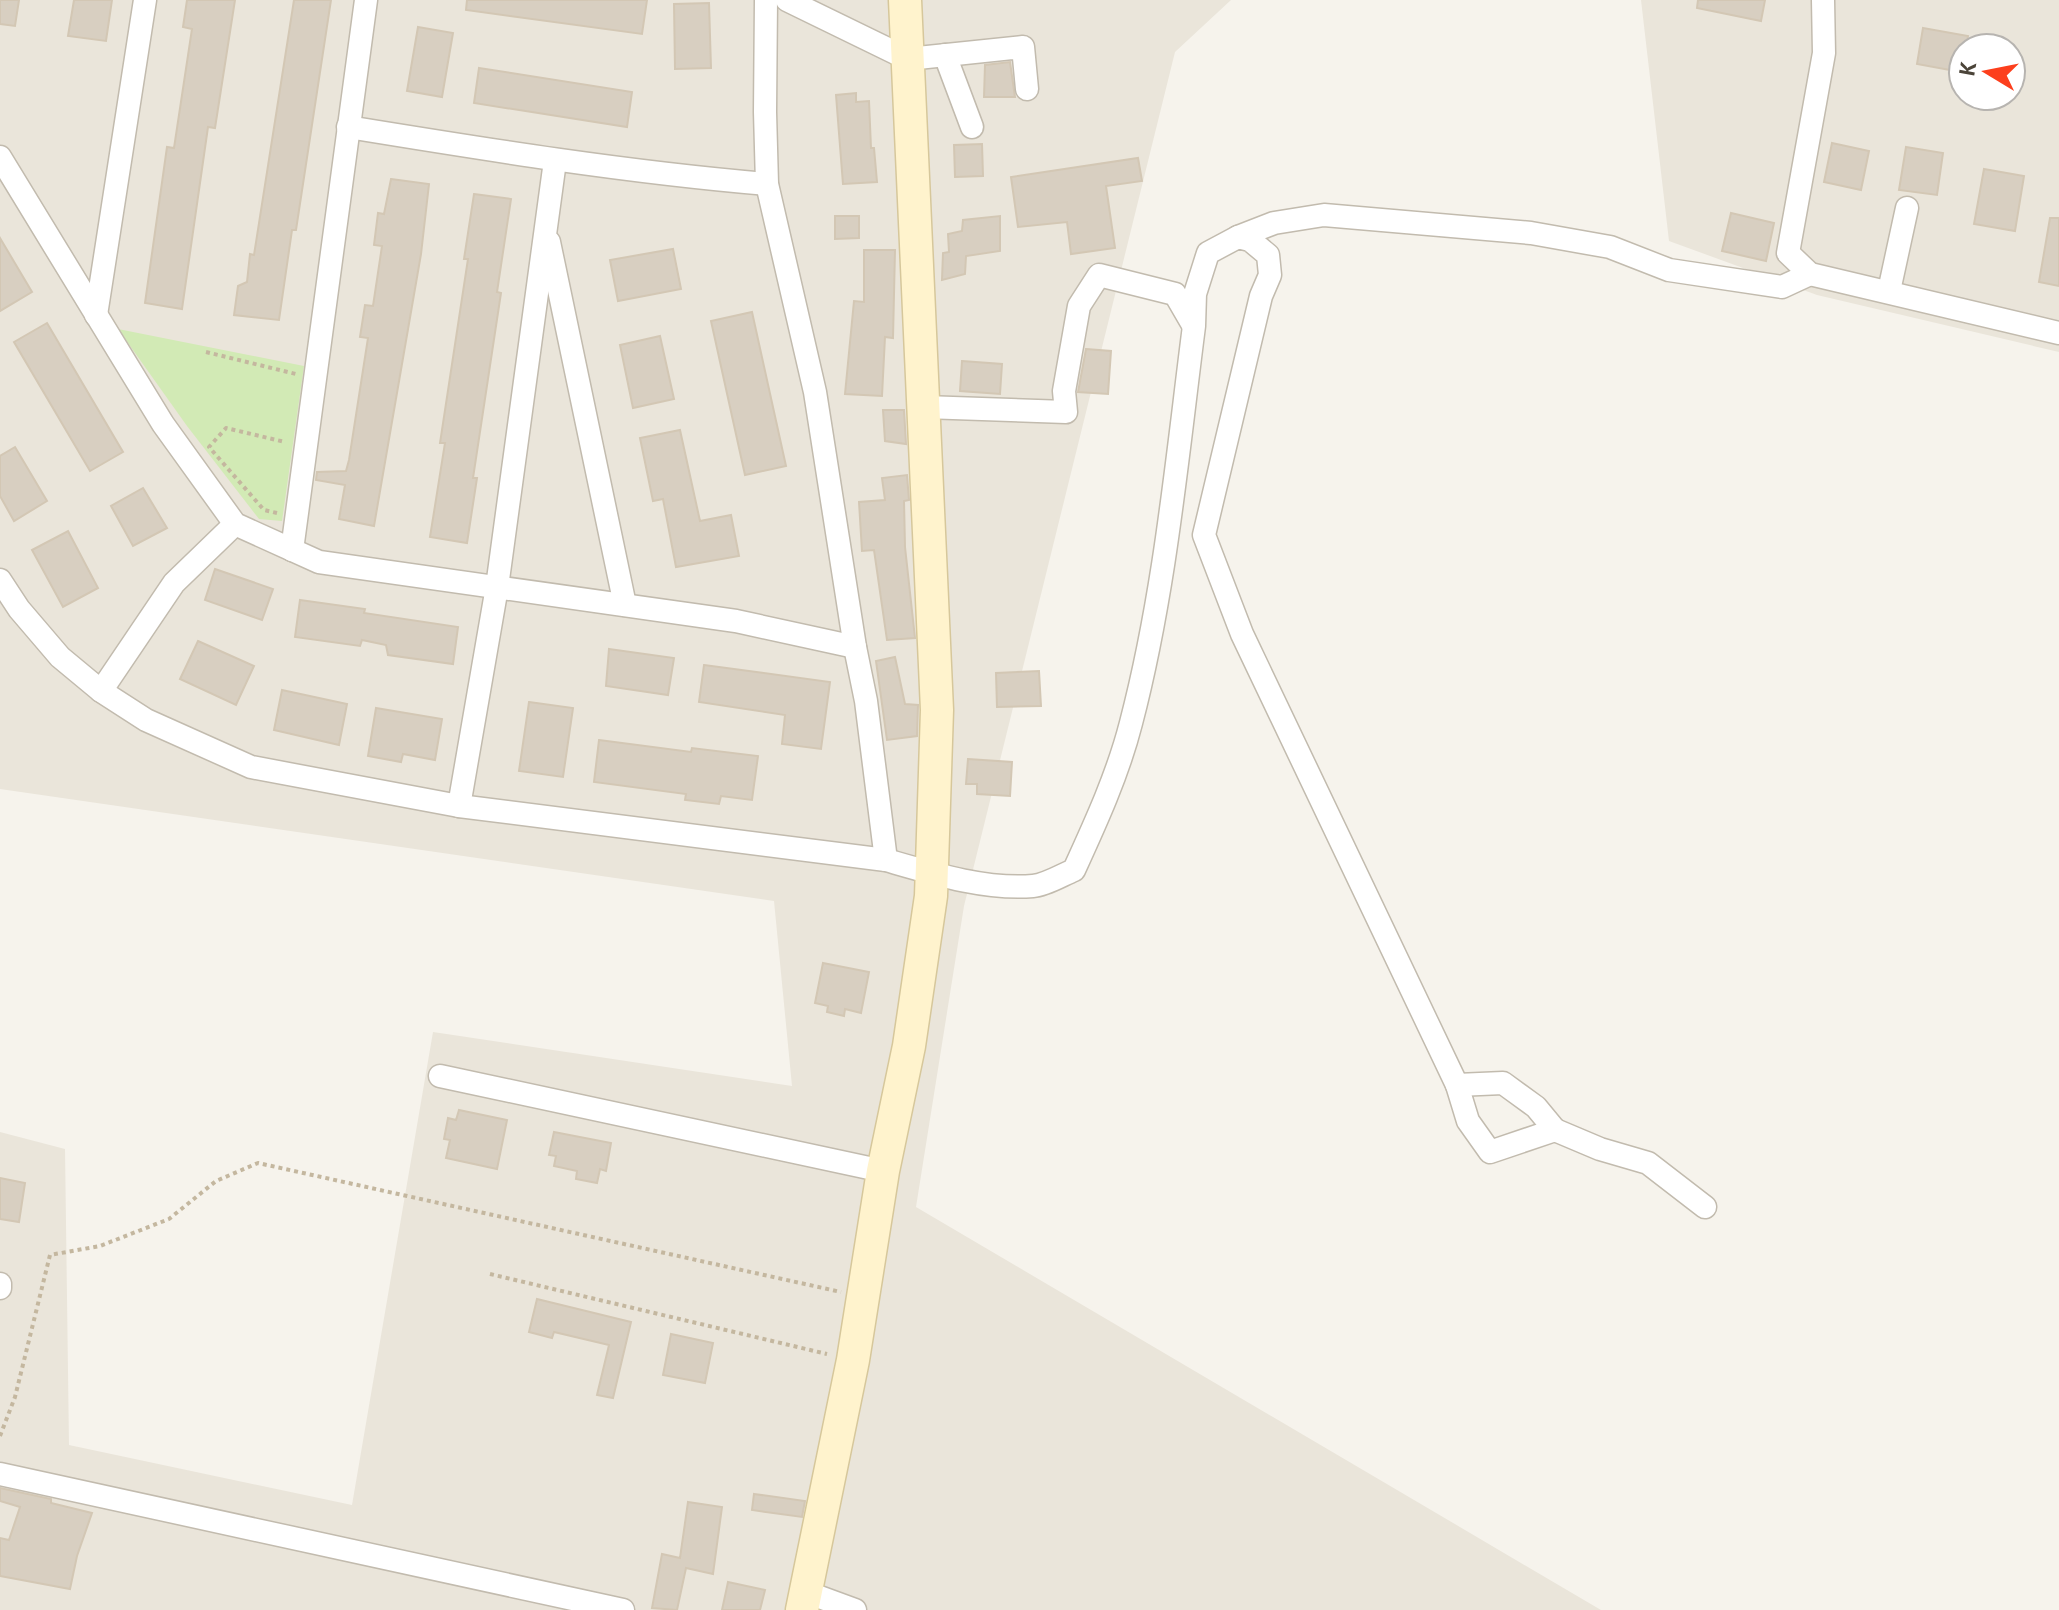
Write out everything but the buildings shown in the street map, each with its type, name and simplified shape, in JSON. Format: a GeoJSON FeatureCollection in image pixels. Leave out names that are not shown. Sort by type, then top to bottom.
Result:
{"type":"FeatureCollection","features":[{"type":"Feature","properties":{"kind":"street"},"geometry":{"type":"LineString","coordinates":[[96,315],[145,0]]}},
{"type":"Feature","properties":{"kind":"street"},"geometry":{"type":"LineString","coordinates":[[292,550],[366,0]]}},
{"type":"Feature","properties":{"kind":"street"},"geometry":{"type":"LineString","coordinates":[[766,0],[767,184],[815,392],[866,701],[886,860]]}},
{"type":"Feature","properties":{"kind":"street"},"geometry":{"type":"LineString","coordinates":[[787,0],[908,59],[1023,47],[1027,89]]}},
{"type":"Feature","properties":{"kind":"street"},"geometry":{"type":"LineString","coordinates":[[855,1610],[804,1601],[853,1360],[883,1171],[909,1046],[932,873],[937,710],[905,0]]}},
{"type":"Feature","properties":{"kind":"street"},"geometry":{"type":"LineString","coordinates":[[1823,0],[1824,53],[1788,253],[1810,274],[2059,333]]}},
{"type":"Feature","properties":{"kind":"street"},"geometry":{"type":"LineString","coordinates":[[945,55],[972,127]]}},
{"type":"Feature","properties":{"kind":"street"},"geometry":{"type":"LineString","coordinates":[[348,127],[555,161],[661,175],[767,184]]}},
{"type":"Feature","properties":{"kind":"street"},"geometry":{"type":"LineString","coordinates":[[459,806],[497,587],[555,161]]}},
{"type":"Feature","properties":{"kind":"street"},"geometry":{"type":"LineString","coordinates":[[3,168],[163,424],[235,524],[319,562],[736,621],[855,647]]}},
{"type":"Feature","properties":{"kind":"street"},"geometry":{"type":"LineString","coordinates":[[1889,291],[1907,208]]}},
{"type":"Feature","properties":{"kind":"street"},"geometry":{"type":"LineString","coordinates":[[0,580],[19,609],[60,657],[101,691],[146,720],[251,767],[459,806],[886,860],[976,882],[1035,886],[1074,870],[1104,804],[1131,725],[1158,600],[1194,326],[1195,294],[1208,253],[1274,223],[1324,215],[1531,233],[1610,247],[1669,270],[1782,287],[1810,274]]}},
{"type":"Feature","properties":{"kind":"street"},"geometry":{"type":"LineString","coordinates":[[546,226],[625,605]]}},
{"type":"Feature","properties":{"kind":"street"},"geometry":{"type":"LineString","coordinates":[[1238,237],[1250,240],[1268,255],[1270,275],[1261,296],[1204,535],[1242,634],[1457,1085],[1468,1121],[1490,1152],[1555,1130]]}},
{"type":"Feature","properties":{"kind":"street"},"geometry":{"type":"LineString","coordinates":[[924,407],[1066,412],[1064,391],[1079,306],[1099,275],[1175,294],[1194,326]]}},
{"type":"Feature","properties":{"kind":"street"},"geometry":{"type":"LineString","coordinates":[[101,691],[174,583],[235,524]]}},
{"type":"Feature","properties":{"kind":"street"},"geometry":{"type":"LineString","coordinates":[[440,1076],[883,1171]]}},
{"type":"Feature","properties":{"kind":"street"},"geometry":{"type":"LineString","coordinates":[[1457,1085],[1503,1083],[1536,1107],[1555,1130],[1600,1149],[1648,1163],[1705,1207]]}},
{"type":"Feature","properties":{"kind":"street"},"geometry":{"type":"LineString","coordinates":[[0,1474],[623,1610]]}},
{"type":"Feature","properties":{"kind":"path"},"geometry":{"type":"LineString","coordinates":[[206,352],[296,373],[294,387]]}},
{"type":"Feature","properties":{"kind":"path"},"geometry":{"type":"LineString","coordinates":[[278,513],[264,510],[209,447],[226,428],[287,443],[289,429]]}},
{"type":"Feature","properties":{"kind":"path"},"geometry":{"type":"LineString","coordinates":[[0,1436],[15,1397],[50,1255],[100,1246],[169,1219],[216,1181],[258,1163],[862,1297]]}},
{"type":"Feature","properties":{"kind":"path"},"geometry":{"type":"LineString","coordinates":[[490,1274],[853,1360]]}},
{"type":"Feature","properties":{"kind":"shaded area"},"geometry":{"type":"Polygon","coordinates":[[[0,0],[1231,0],[1175,52],[964,906],[916,1207],[1601,1610],[0,1610],[0,1132],[65,1149],[69,1445],[352,1505],[433,1032],[792,1086],[774,901],[0,789],[0,0]]]}},
{"type":"Feature","properties":{"kind":"shaded area"},"geometry":{"type":"Polygon","coordinates":[[[1641,0],[2059,0],[2059,352],[1817,295],[1669,241],[1641,0]]]}},
{"type":"Feature","properties":{"kind":"green space"},"geometry":{"type":"Polygon","coordinates":[[[118,329],[304,366],[282,521],[259,519],[118,329]]]}}]}
